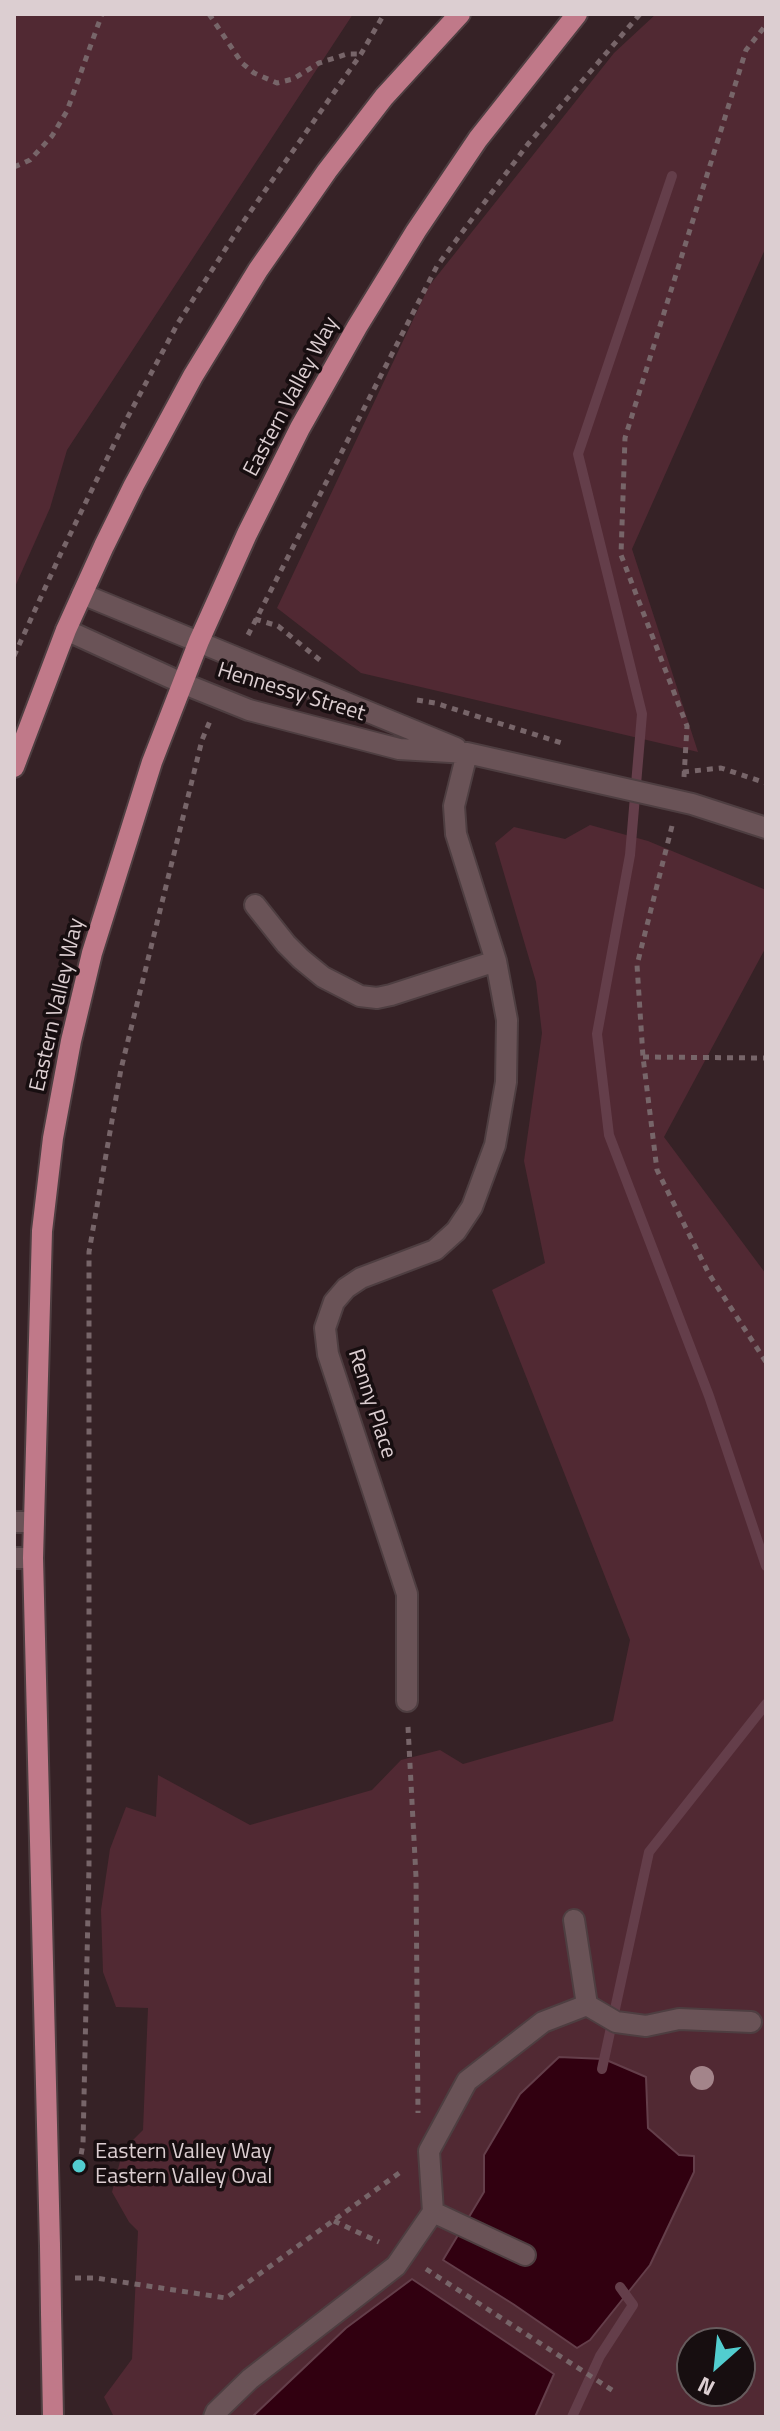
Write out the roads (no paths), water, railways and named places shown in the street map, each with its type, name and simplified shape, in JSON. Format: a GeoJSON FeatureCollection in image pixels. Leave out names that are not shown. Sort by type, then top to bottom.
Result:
{"type":"FeatureCollection","features":[{"type":"Feature","properties":{"kind":"main road"},"geometry":{"type":"LineString","coordinates":[[14,767],[82,594],[134,485],[193,376],[258,270],[327,171],[384,97],[460,14]]}},
{"type":"Feature","properties":{"kind":"main road","name":"Eastern Valley Way"},"geometry":{"type":"LineString","coordinates":[[53,2417],[50,2246],[24,1522],[42,1231],[53,1138],[71,1041],[92,953],[152,762],[199,641],[247,534],[300,428],[416,231],[478,139],[577,14]]}},
{"type":"Feature","properties":{"kind":"street","name":"Hennessy Street"},"geometry":{"type":"LineString","coordinates":[[82,594],[467,753]]}},
{"type":"Feature","properties":{"kind":"street","name":"Hennessy Street"},"geometry":{"type":"LineString","coordinates":[[66,630],[249,710],[399,749],[467,753],[675,801],[766,828]]}},
{"type":"Feature","properties":{"kind":"street","name":"Renny Place"},"geometry":{"type":"LineString","coordinates":[[407,1701],[407,1594],[328,1354],[325,1328],[334,1302],[346,1288],[361,1278],[435,1250],[456,1231],[472,1207],[495,1145],[506,1082],[507,1020],[496,961],[456,834],[454,806],[467,753]]}},
{"type":"Feature","properties":{"kind":"street"},"geometry":{"type":"LineString","coordinates":[[255,905],[301,959],[323,977],[360,996],[377,998],[391,995],[496,961]]}},
{"type":"Feature","properties":{"kind":"street"},"geometry":{"type":"LineString","coordinates":[[574,1920],[587,2005]]}},
{"type":"Feature","properties":{"kind":"street"},"geometry":{"type":"LineString","coordinates":[[587,2005],[616,2022],[646,2026],[679,2019],[751,2022]]}},
{"type":"Feature","properties":{"kind":"street"},"geometry":{"type":"LineString","coordinates":[[214,2417],[250,2379],[396,2266],[433,2212],[429,2151],[467,2081],[543,2022],[587,2005]]}},
{"type":"Feature","properties":{"kind":"street"},"geometry":{"type":"LineString","coordinates":[[433,2212],[525,2255]]}},
{"type":"Feature","properties":{"kind":"waterway"},"geometry":{"type":"LineString","coordinates":[[672,176],[578,454],[642,714],[630,855],[597,1034],[609,1135],[709,1396],[766,1566]]}},
{"type":"Feature","properties":{"kind":"waterway"},"geometry":{"type":"LineString","coordinates":[[602,2069],[649,1852],[766,1704]]}},
{"type":"Feature","properties":{"kind":"waterway"},"geometry":{"type":"LineString","coordinates":[[572,2417],[600,2356],[633,2305],[620,2287]]}},
{"type":"Feature","properties":{"kind":"place","name":"Eastern Valley Way Eastern Valley Oval"},"geometry":{"type":"Point","coordinates":[79,2166]}}]}
